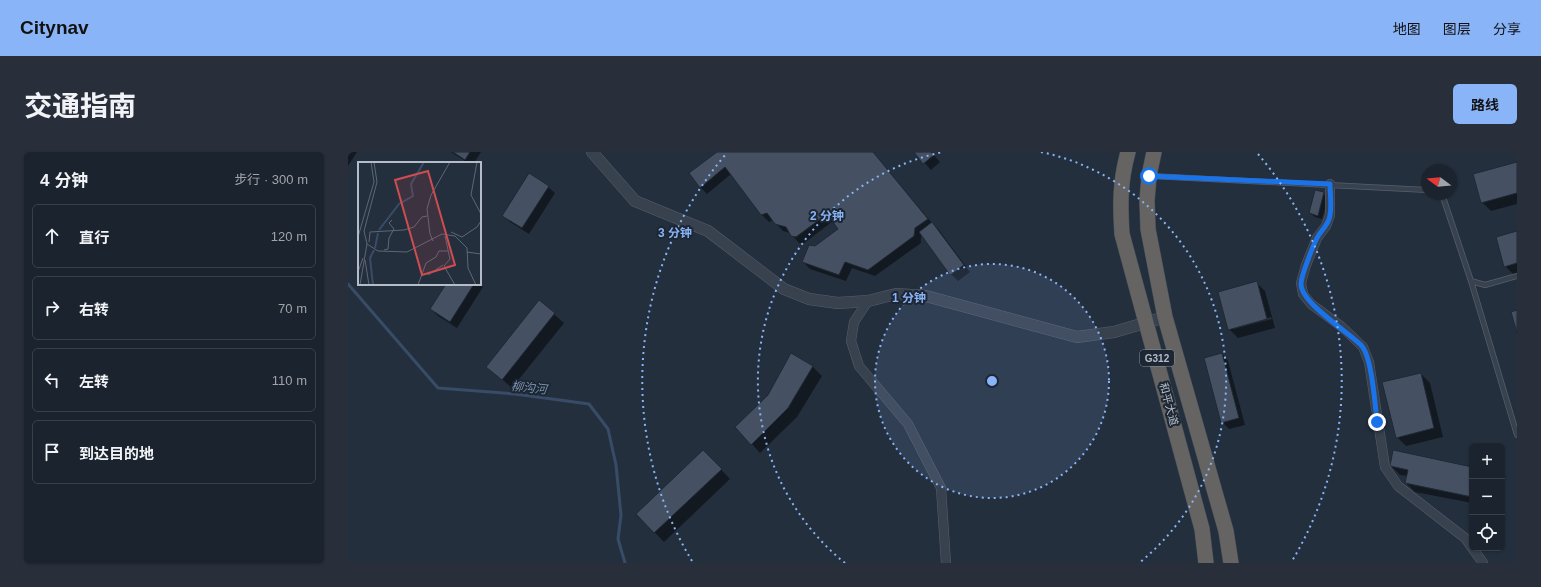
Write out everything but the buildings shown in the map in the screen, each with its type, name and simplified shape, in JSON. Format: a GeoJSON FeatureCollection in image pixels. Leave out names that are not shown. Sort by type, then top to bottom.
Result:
{"type":"FeatureCollection","features":[{"type":"Feature","properties":{"kind":"highway","name":"和平大道"},"geometry":{"type":"LineString","coordinates":[[1128,152],[1122,172],[1120,201],[1122,234],[1202,529],[1206,563]]}},
{"type":"Feature","properties":{"kind":"highway","name":"和平大道"},"geometry":{"type":"LineString","coordinates":[[1154,152],[1149,176],[1147,201],[1148,229],[1165,317],[1226,531],[1231,563]]}},
{"type":"Feature","properties":{"kind":"street"},"geometry":{"type":"LineString","coordinates":[[592,152],[635,201],[708,230],[784,289],[808,299],[838,302],[868,301],[896,294],[926,296],[1077,337],[1114,332],[1165,317]]}},
{"type":"Feature","properties":{"kind":"street"},"geometry":{"type":"LineString","coordinates":[[1330,184],[1330,215],[1326,226],[1317,238],[1306,265],[1301,283],[1303,294],[1311,304],[1342,327],[1363,347],[1369,362],[1385,467],[1389,475],[1398,486],[1465,538],[1483,563]]}},
{"type":"Feature","properties":{"kind":"street"},"geometry":{"type":"LineString","coordinates":[[868,301],[854,322],[851,341],[859,366],[908,424],[941,488],[946,563]]}},
{"type":"Feature","properties":{"kind":"lane"},"geometry":{"type":"LineString","coordinates":[[1149,176],[1421,190]]}},
{"type":"Feature","properties":{"kind":"lane"},"geometry":{"type":"LineString","coordinates":[[1444,200],[1471,281],[1517,435]]}},
{"type":"Feature","properties":{"kind":"lane"},"geometry":{"type":"LineString","coordinates":[[1471,281],[1485,285],[1517,276]]}},
{"type":"Feature","properties":{"kind":"waterway","name":"柳沟河"},"geometry":{"type":"LineString","coordinates":[[348,284],[438,388],[515,394],[589,404],[608,429],[616,465],[621,515],[618,539],[625,563]]}},
{"type":"Feature","properties":{"kind":"route"},"geometry":{"type":"LineString","coordinates":[[1149,176],[1330,184],[1330,215],[1326,226],[1317,238],[1306,265],[1301,283],[1303,294],[1311,304],[1342,327],[1363,347],[1369,362],[1377,422]]}}]}
